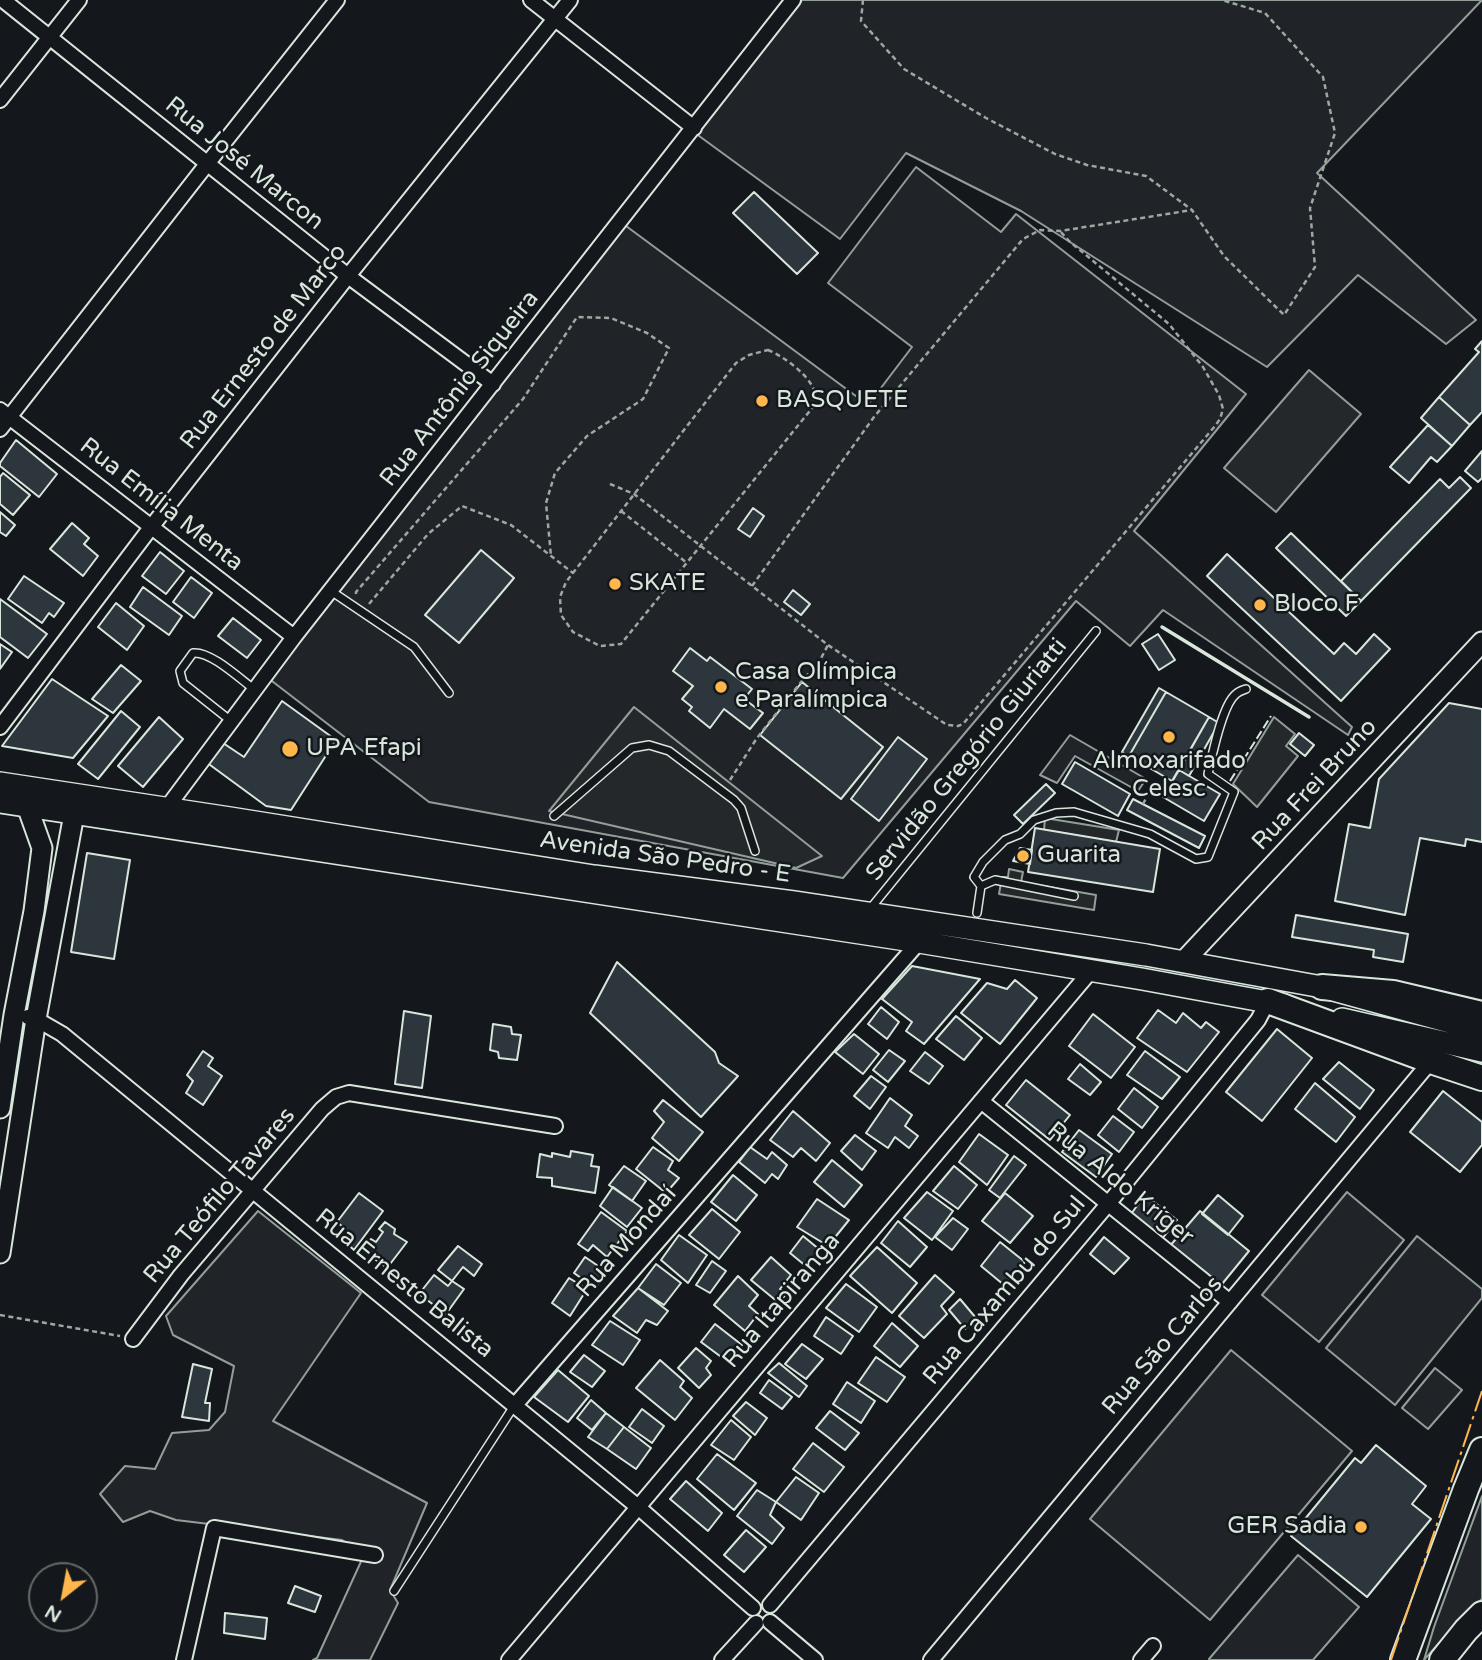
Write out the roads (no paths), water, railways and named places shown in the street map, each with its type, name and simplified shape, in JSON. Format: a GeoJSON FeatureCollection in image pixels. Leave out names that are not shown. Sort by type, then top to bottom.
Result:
{"type":"FeatureCollection","features":[{"type":"Feature","properties":{"kind":"highway"},"geometry":{"type":"LineString","coordinates":[[1322,987],[1393,993],[1482,1014]]}},
{"type":"Feature","properties":{"kind":"highway"},"geometry":{"type":"LineString","coordinates":[[1268,1001],[1482,1079]]}},
{"type":"Feature","properties":{"kind":"highway"},"geometry":{"type":"LineString","coordinates":[[1404,1660],[1482,1450]]}},
{"type":"Feature","properties":{"kind":"highway"},"geometry":{"type":"LineString","coordinates":[[1442,1660],[1482,1614]]}},
{"type":"Feature","properties":{"kind":"main road","name":"Avenida São Pedro - E"},"geometry":{"type":"LineString","coordinates":[[0,783],[594,876],[867,912],[1146,954],[1322,987],[1482,1031]]}},
{"type":"Feature","properties":{"kind":"main road","name":"Avenida São Pedro - E"},"geometry":{"type":"LineString","coordinates":[[0,802],[919,942],[1268,1001],[1482,1051]]}},
{"type":"Feature","properties":{"kind":"street","name":"Rua José Marcon"},"geometry":{"type":"LineString","coordinates":[[4,0],[348,276],[492,384]]}},
{"type":"Feature","properties":{"kind":"street"},"geometry":{"type":"LineString","coordinates":[[0,100],[79,0]]}},
{"type":"Feature","properties":{"kind":"street"},"geometry":{"type":"LineString","coordinates":[[3,419],[337,0]]}},
{"type":"Feature","properties":{"kind":"street"},"geometry":{"type":"LineString","coordinates":[[531,0],[694,128]]}},
{"type":"Feature","properties":{"kind":"street","name":"Rua Ernesto de Marco"},"geometry":{"type":"LineString","coordinates":[[0,727],[152,526],[569,0]]}},
{"type":"Feature","properties":{"kind":"street","name":"Rua Antônio Siqueira"},"geometry":{"type":"LineString","coordinates":[[166,810],[294,637],[793,0]]}},
{"type":"Feature","properties":{"kind":"street","name":"Rua Emília Menta"},"geometry":{"type":"LineString","coordinates":[[3,419],[152,526],[294,637]]}},
{"type":"Feature","properties":{"kind":"street","name":"Rua Frei Bruno"},"geometry":{"type":"LineString","coordinates":[[1183,961],[1482,642]]}},
{"type":"Feature","properties":{"kind":"street"},"geometry":{"type":"LineString","coordinates":[[0,1108],[14,1014],[34,911],[42,848],[27,806]]}},
{"type":"Feature","properties":{"kind":"street"},"geometry":{"type":"LineString","coordinates":[[0,1253],[36,1019],[74,814]]}},
{"type":"Feature","properties":{"kind":"street","name":"Rua Mondaí"},"geometry":{"type":"LineString","coordinates":[[515,1405],[919,942]]}},
{"type":"Feature","properties":{"kind":"street","name":"Rua Itapiranga"},"geometry":{"type":"LineString","coordinates":[[509,1660],[1090,972]]}},
{"type":"Feature","properties":{"kind":"street","name":"Rua Caxambu do Sul"},"geometry":{"type":"LineString","coordinates":[[760,1618],[759,1603],[770,1605],[1108,1204],[1258,1020],[1268,1001]]}},
{"type":"Feature","properties":{"kind":"street","name":"Rua Ernesto Balista"},"geometry":{"type":"LineString","coordinates":[[14,1014],[36,1019],[62,1034],[638,1507],[760,1618],[815,1660]]}},
{"type":"Feature","properties":{"kind":"street","name":"Rua São Carlos"},"geometry":{"type":"LineString","coordinates":[[931,1660],[1431,1061]]}},
{"type":"Feature","properties":{"kind":"street","name":"Rua Teófilo Tavares"},"geometry":{"type":"LineString","coordinates":[[133,1339],[181,1275],[253,1189],[322,1109],[337,1097],[349,1093],[555,1126]]}},
{"type":"Feature","properties":{"kind":"street","name":"Rua Aldo Kriger"},"geometry":{"type":"LineString","coordinates":[[981,1101],[1230,1301]]}},
{"type":"Feature","properties":{"kind":"street"},"geometry":{"type":"LineString","coordinates":[[184,1660],[214,1528],[375,1555]]}},
{"type":"Feature","properties":{"kind":"street"},"geometry":{"type":"LineString","coordinates":[[722,1660],[760,1618]]}},
{"type":"Feature","properties":{"kind":"street"},"geometry":{"type":"LineString","coordinates":[[1141,1660],[1153,1646]]}},
{"type":"Feature","properties":{"kind":"lane"},"geometry":{"type":"LineString","coordinates":[[331,591],[414,648],[449,693]]}},
{"type":"Feature","properties":{"kind":"lane","name":"Servidão Gregório Giuriatti"},"geometry":{"type":"LineString","coordinates":[[867,912],[1096,631]]}},
{"type":"Feature","properties":{"kind":"lane"},"geometry":{"type":"LineString","coordinates":[[232,721],[183,683],[180,671],[184,664],[193,653],[201,652],[255,690]]}},
{"type":"Feature","properties":{"kind":"lane"},"geometry":{"type":"LineString","coordinates":[[977,913],[981,886],[974,877],[983,862],[1004,839],[1020,834],[1034,820],[1056,813],[1074,812],[1150,834],[1196,859],[1208,857],[1234,792],[1208,775],[1216,738],[1235,694],[1247,689]]}},
{"type":"Feature","properties":{"kind":"lane"},"geometry":{"type":"LineString","coordinates":[[554,816],[632,748],[649,744],[668,751],[741,808],[755,851]]}},
{"type":"Feature","properties":{"kind":"lane"},"geometry":{"type":"LineString","coordinates":[[981,886],[995,880],[1074,896]]}},
{"type":"Feature","properties":{"kind":"lane","name":"Rua Mondaí"},"geometry":{"type":"LineString","coordinates":[[394,1591],[515,1405]]}},
{"type":"Feature","properties":{"kind":"place","name":"BASQUETE"},"geometry":{"type":"Point","coordinates":[762,401]}},
{"type":"Feature","properties":{"kind":"place","name":"SKATE"},"geometry":{"type":"Point","coordinates":[615,584]}},
{"type":"Feature","properties":{"kind":"place","name":"Bloco F"},"geometry":{"type":"Point","coordinates":[1260,605]}},
{"type":"Feature","properties":{"kind":"place","name":"Casa Olímpica e Paralímpica"},"geometry":{"type":"Point","coordinates":[721,687]}},
{"type":"Feature","properties":{"kind":"place","name":"Almoxarifado Celesc"},"geometry":{"type":"Point","coordinates":[1169,737]}},
{"type":"Feature","properties":{"kind":"place","name":"UPA Efapi"},"geometry":{"type":"Point","coordinates":[290,749]}},
{"type":"Feature","properties":{"kind":"place","name":"Guarita"},"geometry":{"type":"Point","coordinates":[1023,856]}},
{"type":"Feature","properties":{"kind":"place","name":"GER Sadia"},"geometry":{"type":"Point","coordinates":[1361,1527]}}]}
